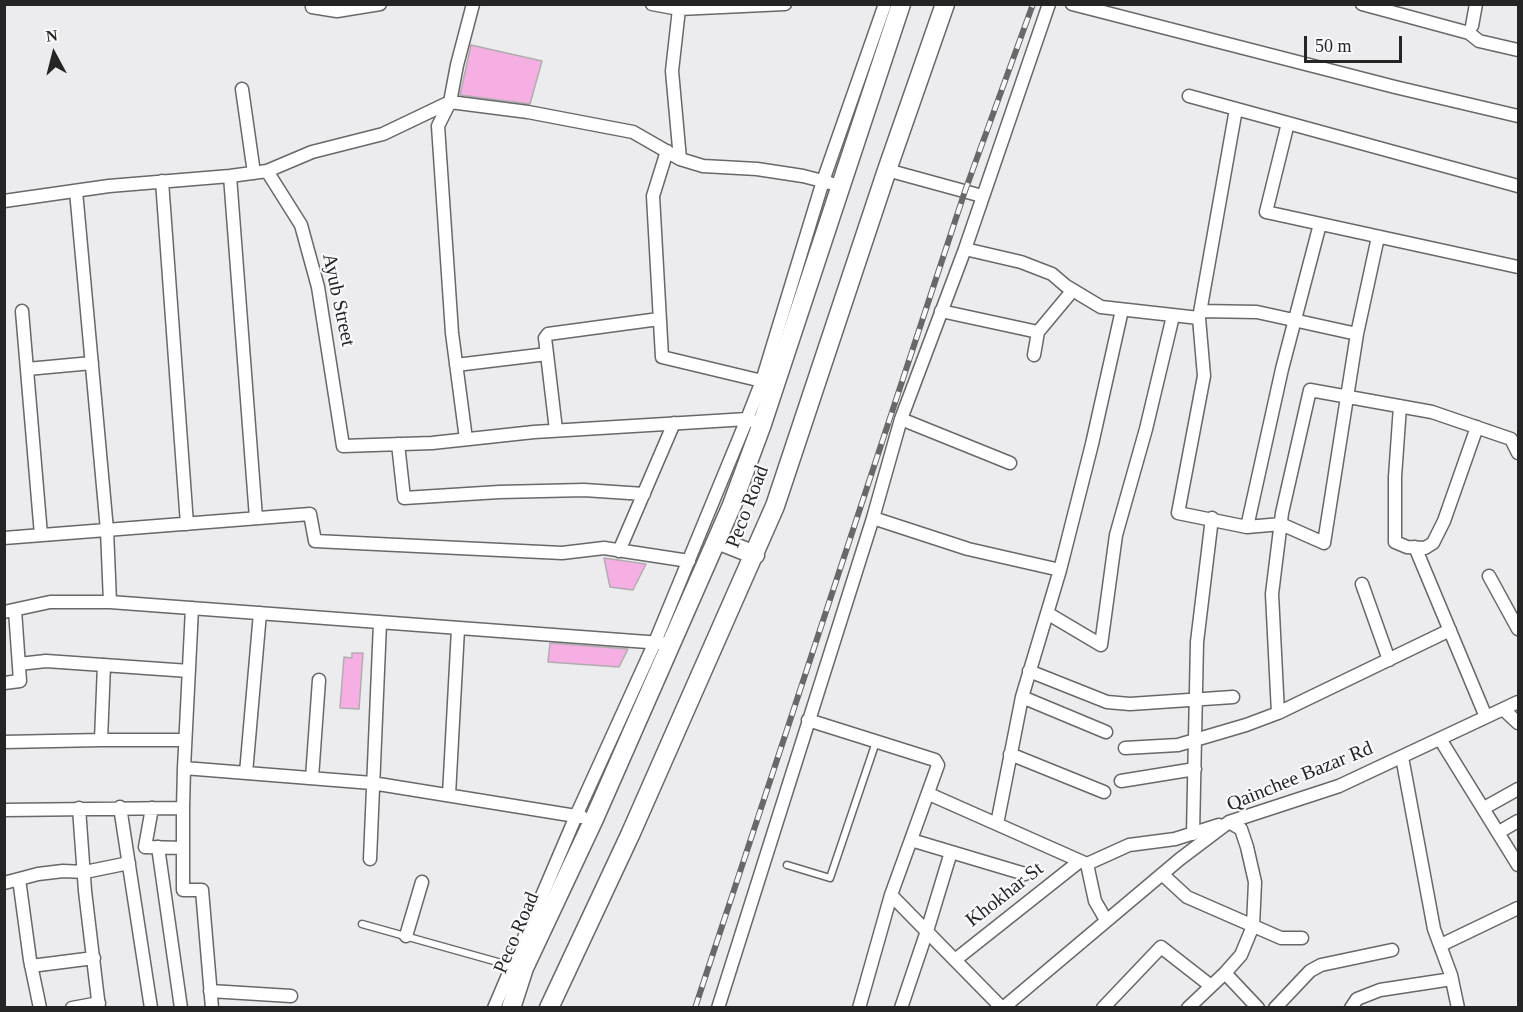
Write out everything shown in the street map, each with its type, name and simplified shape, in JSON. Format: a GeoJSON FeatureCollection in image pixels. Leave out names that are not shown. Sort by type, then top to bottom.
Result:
{"type":"FeatureCollection","features":[{"type":"Feature","properties":{"kind":"main road","name":"Peco Road"},"geometry":{"type":"LineString","coordinates":[[511,1008],[518,967],[594,819],[663,644],[717,540],[831,184],[901,4]]}},
{"type":"Feature","properties":{"kind":"main road","name":"Peco Road"},"geometry":{"type":"LineString","coordinates":[[549,1008],[635,824],[775,506],[945,4]]}},
{"type":"Feature","properties":{"kind":"main road"},"geometry":{"type":"LineString","coordinates":[[717,540],[755,555]]}},
{"type":"Feature","properties":{"kind":"street"},"geometry":{"type":"LineString","coordinates":[[312,4],[312,7],[337,11],[380,4]]}},
{"type":"Feature","properties":{"kind":"street"},"geometry":{"type":"LineString","coordinates":[[466,439],[452,333],[438,126],[450,102],[457,64],[473,4]]}},
{"type":"Feature","properties":{"kind":"street"},"geometry":{"type":"LineString","coordinates":[[652,4],[679,9],[785,4]]}},
{"type":"Feature","properties":{"kind":"street"},"geometry":{"type":"LineString","coordinates":[[494,1008],[518,967],[576,816],[663,644],[689,561],[755,421],[762,381],[831,184],[885,4]]}},
{"type":"Feature","properties":{"kind":"street"},"geometry":{"type":"LineString","coordinates":[[718,1008],[873,518],[901,419],[965,249],[1049,4]]}},
{"type":"Feature","properties":{"kind":"street"},"geometry":{"type":"LineString","coordinates":[[1072,4],[1395,87],[1518,116]]}},
{"type":"Feature","properties":{"kind":"street"},"geometry":{"type":"LineString","coordinates":[[1362,4],[1469,33],[1479,41],[1518,50]]}},
{"type":"Feature","properties":{"kind":"street"},"geometry":{"type":"LineString","coordinates":[[1472,26],[1476,4]]}},
{"type":"Feature","properties":{"kind":"street"},"geometry":{"type":"LineString","coordinates":[[679,9],[672,71],[680,159]]}},
{"type":"Feature","properties":{"kind":"street"},"geometry":{"type":"LineString","coordinates":[[242,89],[260,172]]}},
{"type":"Feature","properties":{"kind":"street"},"geometry":{"type":"LineString","coordinates":[[1189,96],[1518,186]]}},
{"type":"Feature","properties":{"kind":"street"},"geometry":{"type":"LineString","coordinates":[[4,201],[162,181],[260,172],[312,152],[383,134],[450,102],[528,112],[633,132],[680,159],[703,166],[757,169],[831,184]]}},
{"type":"Feature","properties":{"kind":"street"},"geometry":{"type":"LineString","coordinates":[[1236,109],[1200,314],[1203,376],[1178,513],[1212,518],[1247,527],[1281,524],[1323,543],[1358,334],[1378,237]]}},
{"type":"Feature","properties":{"kind":"street"},"geometry":{"type":"LineString","coordinates":[[1288,123],[1266,212],[1518,267]]}},
{"type":"Feature","properties":{"kind":"street"},"geometry":{"type":"LineString","coordinates":[[667,151],[653,196],[662,357],[762,381]]}},
{"type":"Feature","properties":{"kind":"street"},"geometry":{"type":"LineString","coordinates":[[887,170],[982,196]]}},
{"type":"Feature","properties":{"kind":"street","name":"Ayub Street"},"geometry":{"type":"LineString","coordinates":[[260,172],[301,225],[318,286],[344,446],[398,444]]}},
{"type":"Feature","properties":{"kind":"street"},"geometry":{"type":"LineString","coordinates":[[230,176],[256,518]]}},
{"type":"Feature","properties":{"kind":"street"},"geometry":{"type":"LineString","coordinates":[[162,181],[187,524]]}},
{"type":"Feature","properties":{"kind":"street"},"geometry":{"type":"LineString","coordinates":[[76,191],[107,530],[111,602]]}},
{"type":"Feature","properties":{"kind":"street"},"geometry":{"type":"LineString","coordinates":[[1247,527],[1282,369],[1320,224]]}},
{"type":"Feature","properties":{"kind":"street"},"geometry":{"type":"LineString","coordinates":[[965,249],[1021,262],[1052,274],[1101,307],[1173,316],[1257,312],[1358,334]]}},
{"type":"Feature","properties":{"kind":"street"},"geometry":{"type":"LineString","coordinates":[[1034,355],[1038,332],[1073,290]]}},
{"type":"Feature","properties":{"kind":"street"},"geometry":{"type":"LineString","coordinates":[[22,310],[41,535]]}},
{"type":"Feature","properties":{"kind":"street"},"geometry":{"type":"LineString","coordinates":[[997,824],[1022,697],[1060,570],[1092,444],[1122,310]]}},
{"type":"Feature","properties":{"kind":"street"},"geometry":{"type":"LineString","coordinates":[[941,311],[1038,332]]}},
{"type":"Feature","properties":{"kind":"street"},"geometry":{"type":"LineString","coordinates":[[1047,614],[1101,645],[1116,535],[1146,429],[1173,316]]}},
{"type":"Feature","properties":{"kind":"street"},"geometry":{"type":"LineString","coordinates":[[556,430],[545,338],[548,334],[659,319]]}},
{"type":"Feature","properties":{"kind":"street"},"geometry":{"type":"LineString","coordinates":[[456,365],[547,354]]}},
{"type":"Feature","properties":{"kind":"street"},"geometry":{"type":"LineString","coordinates":[[27,369],[92,363]]}},
{"type":"Feature","properties":{"kind":"street"},"geometry":{"type":"LineString","coordinates":[[1278,713],[1272,594],[1281,524],[1310,390],[1432,412],[1510,440],[1518,453]]}},
{"type":"Feature","properties":{"kind":"street"},"geometry":{"type":"LineString","coordinates":[[1400,406],[1395,477],[1395,542],[1425,548],[1433,543],[1444,521],[1478,427]]}},
{"type":"Feature","properties":{"kind":"street"},"geometry":{"type":"LineString","coordinates":[[901,419],[1010,463]]}},
{"type":"Feature","properties":{"kind":"street"},"geometry":{"type":"LineString","coordinates":[[644,494],[584,489],[404,498],[398,444],[556,430],[755,421]]}},
{"type":"Feature","properties":{"kind":"street"},"geometry":{"type":"LineString","coordinates":[[619,551],[674,423]]}},
{"type":"Feature","properties":{"kind":"street"},"geometry":{"type":"LineString","coordinates":[[4,538],[310,514],[315,540],[562,553],[604,548],[689,561]]}},
{"type":"Feature","properties":{"kind":"street"},"geometry":{"type":"LineString","coordinates":[[873,518],[968,549],[1060,570]]}},
{"type":"Feature","properties":{"kind":"street"},"geometry":{"type":"LineString","coordinates":[[1193,834],[1197,642],[1212,518]]}},
{"type":"Feature","properties":{"kind":"street"},"geometry":{"type":"LineString","coordinates":[[1415,547],[1486,717]]}},
{"type":"Feature","properties":{"kind":"street"},"geometry":{"type":"LineString","coordinates":[[1489,576],[1518,629]]}},
{"type":"Feature","properties":{"kind":"street"},"geometry":{"type":"LineString","coordinates":[[1362,584],[1389,660]]}},
{"type":"Feature","properties":{"kind":"street"},"geometry":{"type":"LineString","coordinates":[[4,683],[20,681],[10,611],[50,602],[111,602],[663,644]]}},
{"type":"Feature","properties":{"kind":"street"},"geometry":{"type":"LineString","coordinates":[[192,608],[183,768],[183,891],[202,890],[212,1008]]}},
{"type":"Feature","properties":{"kind":"street"},"geometry":{"type":"LineString","coordinates":[[246,773],[260,613]]}},
{"type":"Feature","properties":{"kind":"street"},"geometry":{"type":"LineString","coordinates":[[370,859],[380,622]]}},
{"type":"Feature","properties":{"kind":"street"},"geometry":{"type":"LineString","coordinates":[[449,795],[458,628]]}},
{"type":"Feature","properties":{"kind":"street"},"geometry":{"type":"LineString","coordinates":[[1125,748],[1178,746],[1278,713],[1450,630]]}},
{"type":"Feature","properties":{"kind":"street"},"geometry":{"type":"LineString","coordinates":[[19,664],[46,661],[189,670]]}},
{"type":"Feature","properties":{"kind":"street"},"geometry":{"type":"LineString","coordinates":[[101,740],[104,664]]}},
{"type":"Feature","properties":{"kind":"street"},"geometry":{"type":"LineString","coordinates":[[1029,671],[1107,702],[1130,704],[1233,697]]}},
{"type":"Feature","properties":{"kind":"street"},"geometry":{"type":"LineString","coordinates":[[312,778],[319,680]]}},
{"type":"Feature","properties":{"kind":"street"},"geometry":{"type":"LineString","coordinates":[[1022,697],[1106,732]]}},
{"type":"Feature","properties":{"kind":"street","name":"Qainchee Bazar Rd"},"geometry":{"type":"LineString","coordinates":[[1003,1008],[1106,920],[1229,822],[1339,786],[1518,702]]}},
{"type":"Feature","properties":{"kind":"street"},"geometry":{"type":"LineString","coordinates":[[1503,709],[1518,723]]}},
{"type":"Feature","properties":{"kind":"street"},"geometry":{"type":"LineString","coordinates":[[808,720],[937,762],[929,794],[891,895],[859,1008]]}},
{"type":"Feature","properties":{"kind":"street"},"geometry":{"type":"LineString","coordinates":[[1440,739],[1518,865]]}},
{"type":"Feature","properties":{"kind":"street"},"geometry":{"type":"LineString","coordinates":[[4,742],[185,740]]}},
{"type":"Feature","properties":{"kind":"street"},"geometry":{"type":"LineString","coordinates":[[1010,754],[1104,792]]}},
{"type":"Feature","properties":{"kind":"street"},"geometry":{"type":"LineString","coordinates":[[1402,757],[1434,929],[1452,979],[1458,1008]]}},
{"type":"Feature","properties":{"kind":"street"},"geometry":{"type":"LineString","coordinates":[[183,768],[372,783],[594,819]]}},
{"type":"Feature","properties":{"kind":"street"},"geometry":{"type":"LineString","coordinates":[[1121,781],[1195,770]]}},
{"type":"Feature","properties":{"kind":"street"},"geometry":{"type":"LineString","coordinates":[[1484,808],[1518,789]]}},
{"type":"Feature","properties":{"kind":"street"},"geometry":{"type":"LineString","coordinates":[[929,794],[1084,863],[1095,901],[1106,920]]}},
{"type":"Feature","properties":{"kind":"street"},"geometry":{"type":"LineString","coordinates":[[120,807],[151,1008]]}},
{"type":"Feature","properties":{"kind":"street"},"geometry":{"type":"LineString","coordinates":[[72,1008],[99,1005],[85,891],[79,808]]}},
{"type":"Feature","properties":{"kind":"street"},"geometry":{"type":"LineString","coordinates":[[152,808],[145,847],[183,848]]}},
{"type":"Feature","properties":{"kind":"street"},"geometry":{"type":"LineString","coordinates":[[4,810],[183,808]]}},
{"type":"Feature","properties":{"kind":"street"},"geometry":{"type":"LineString","coordinates":[[1499,832],[1518,821]]}},
{"type":"Feature","properties":{"kind":"street"},"geometry":{"type":"LineString","coordinates":[[1188,1008],[1225,973],[1241,954],[1253,926],[1255,882],[1241,829],[1229,822]]}},
{"type":"Feature","properties":{"kind":"street","name":"Khokhar St"},"geometry":{"type":"LineString","coordinates":[[955,960],[1084,863],[1129,845],[1175,839],[1229,822]]}},
{"type":"Feature","properties":{"kind":"street"},"geometry":{"type":"LineString","coordinates":[[911,840],[1025,874]]}},
{"type":"Feature","properties":{"kind":"street"},"geometry":{"type":"LineString","coordinates":[[158,847],[181,1008]]}},
{"type":"Feature","properties":{"kind":"street"},"geometry":{"type":"LineString","coordinates":[[901,1008],[951,852]]}},
{"type":"Feature","properties":{"kind":"street"},"geometry":{"type":"LineString","coordinates":[[4,883],[38,874],[63,871],[85,872],[129,863]]}},
{"type":"Feature","properties":{"kind":"street"},"geometry":{"type":"LineString","coordinates":[[1162,874],[1187,897],[1281,938],[1302,938]]}},
{"type":"Feature","properties":{"kind":"street"},"geometry":{"type":"LineString","coordinates":[[19,879],[31,966],[40,1008]]}},
{"type":"Feature","properties":{"kind":"street"},"geometry":{"type":"LineString","coordinates":[[406,936],[422,882]]}},
{"type":"Feature","properties":{"kind":"street"},"geometry":{"type":"LineString","coordinates":[[891,895],[1003,1008]]}},
{"type":"Feature","properties":{"kind":"street"},"geometry":{"type":"LineString","coordinates":[[1440,945],[1518,908]]}},
{"type":"Feature","properties":{"kind":"street"},"geometry":{"type":"LineString","coordinates":[[1103,1008],[1161,947],[1211,986]]}},
{"type":"Feature","properties":{"kind":"street"},"geometry":{"type":"LineString","coordinates":[[1275,1008],[1311,971],[1321,965],[1392,950]]}},
{"type":"Feature","properties":{"kind":"street"},"geometry":{"type":"LineString","coordinates":[[31,966],[94,957]]}},
{"type":"Feature","properties":{"kind":"street"},"geometry":{"type":"LineString","coordinates":[[1225,973],[1258,1008]]}},
{"type":"Feature","properties":{"kind":"street"},"geometry":{"type":"LineString","coordinates":[[1351,1008],[1357,999],[1380,990],[1452,979]]}},
{"type":"Feature","properties":{"kind":"street"},"geometry":{"type":"LineString","coordinates":[[210,991],[291,996]]}},
{"type":"Feature","properties":{"kind":"lane"},"geometry":{"type":"LineString","coordinates":[[787,865],[830,878],[877,741]]}},
{"type":"Feature","properties":{"kind":"lane"},"geometry":{"type":"LineString","coordinates":[[362,924],[518,967]]}},
{"type":"Feature","properties":{"kind":"building"},"geometry":{"type":"Polygon","coordinates":[[[471,45],[542,61],[530,104],[460,95],[471,45]]]}},
{"type":"Feature","properties":{"kind":"building"},"geometry":{"type":"Polygon","coordinates":[[[604,558],[646,564],[633,590],[610,587],[604,558]]]}},
{"type":"Feature","properties":{"kind":"building"},"geometry":{"type":"Polygon","coordinates":[[[550,643],[628,649],[619,667],[548,662],[550,643]]]}},
{"type":"Feature","properties":{"kind":"building"},"geometry":{"type":"Polygon","coordinates":[[[352,653],[363,653],[359,709],[340,708],[344,657],[352,658],[352,653]]]}},
{"type":"Feature","properties":{"kind":"railway"},"geometry":{"type":"LineString","coordinates":[[695,1008],[965,191],[1033,4]]}}]}
